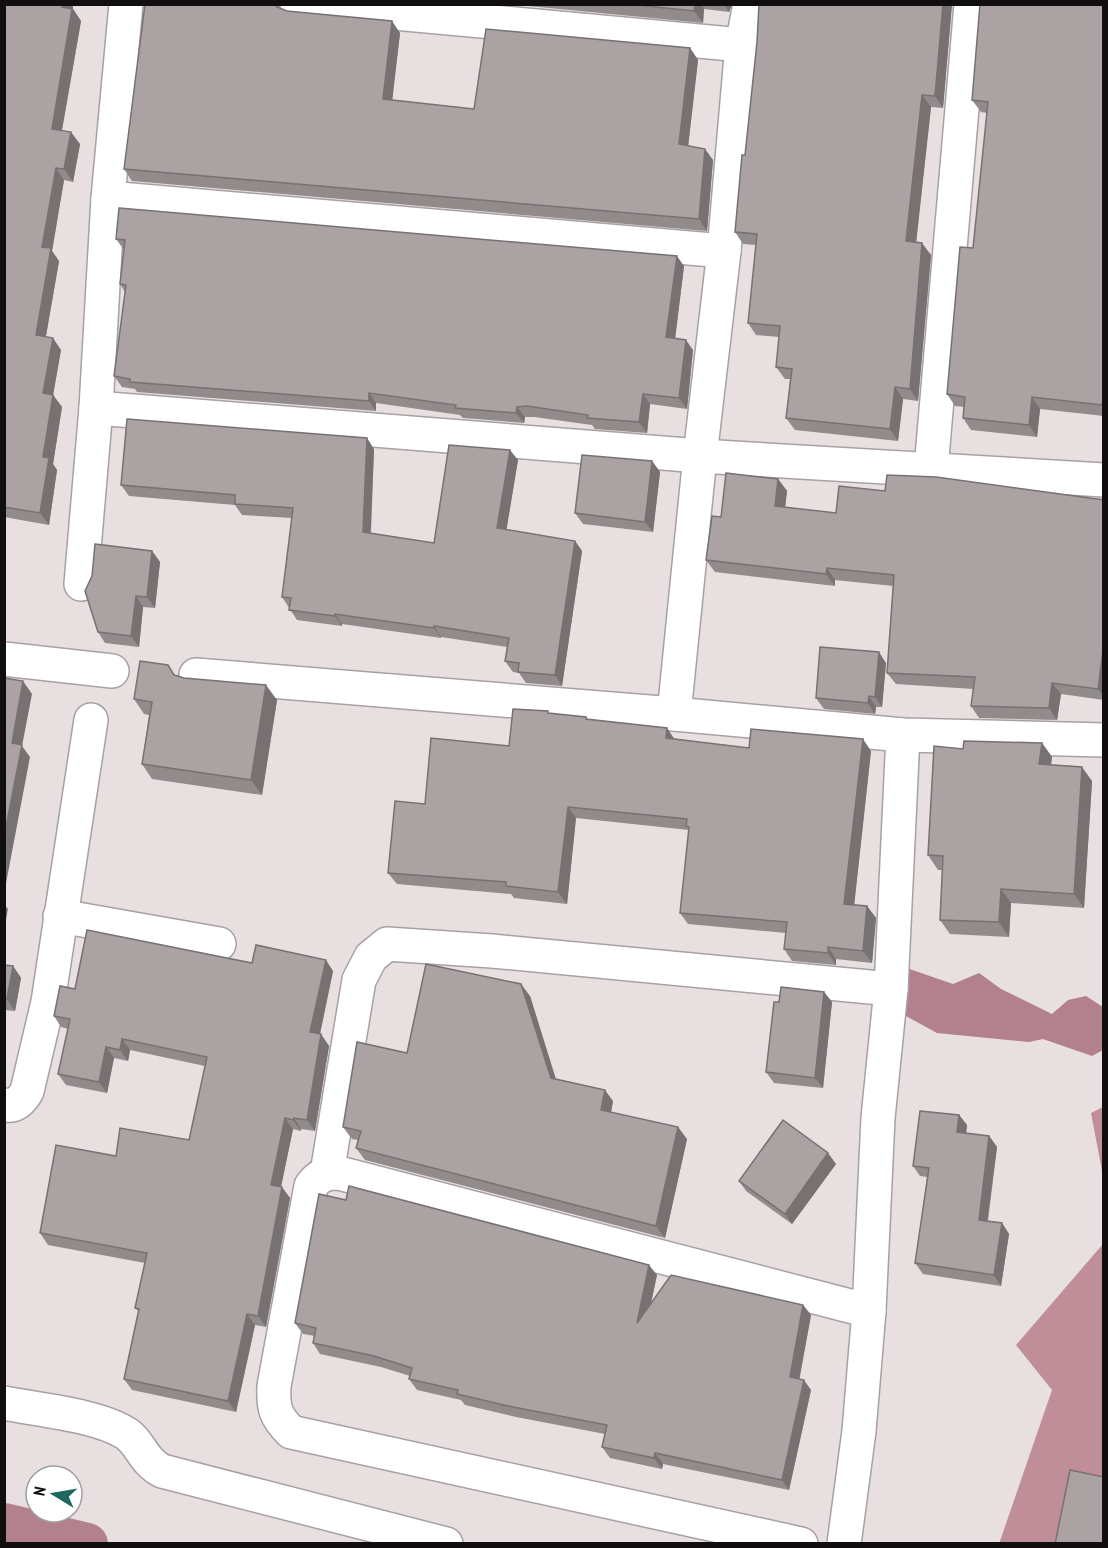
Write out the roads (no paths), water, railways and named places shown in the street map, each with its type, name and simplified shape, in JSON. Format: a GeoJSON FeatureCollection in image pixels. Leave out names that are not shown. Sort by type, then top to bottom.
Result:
{"type":"FeatureCollection","features":[{"type":"Feature","properties":{"kind":"street"},"geometry":{"type":"LineString","coordinates":[[81,584],[96,408],[108,198],[126,4]]}},
{"type":"Feature","properties":{"kind":"street"},"geometry":{"type":"LineString","coordinates":[[297,4],[742,45]]}},
{"type":"Feature","properties":{"kind":"street"},"geometry":{"type":"LineString","coordinates":[[674,714],[700,456],[724,251],[742,45],[750,4]]}},
{"type":"Feature","properties":{"kind":"street"},"geometry":{"type":"LineString","coordinates":[[931,469],[971,4]]}},
{"type":"Feature","properties":{"kind":"street"},"geometry":{"type":"LineString","coordinates":[[108,198],[724,251]]}},
{"type":"Feature","properties":{"kind":"street"},"geometry":{"type":"LineString","coordinates":[[96,408],[700,456],[1104,480]]}},
{"type":"Feature","properties":{"kind":"street"},"geometry":{"type":"LineString","coordinates":[[4,659],[112,671]]}},
{"type":"Feature","properties":{"kind":"street"},"geometry":{"type":"LineString","coordinates":[[196,675],[903,735],[1104,740]]}},
{"type":"Feature","properties":{"kind":"street"},"geometry":{"type":"LineString","coordinates":[[4,1105],[14,1106],[22,1100],[27,1091],[48,1002],[91,720]]}},
{"type":"Feature","properties":{"kind":"street"},"geometry":{"type":"LineString","coordinates":[[844,1544],[859,1431],[869,1311],[878,1118],[891,989],[903,735]]}},
{"type":"Feature","properties":{"kind":"street"},"geometry":{"type":"LineString","coordinates":[[60,916],[219,944]]}},
{"type":"Feature","properties":{"kind":"street"},"geometry":{"type":"LineString","coordinates":[[327,1173],[359,980],[371,957],[387,944],[504,952],[891,989]]}},
{"type":"Feature","properties":{"kind":"street"},"geometry":{"type":"LineString","coordinates":[[801,1544],[291,1432],[279,1420],[273,1406],[274,1386],[311,1186],[317,1178],[327,1173],[339,1173],[869,1311]]}},
{"type":"Feature","properties":{"kind":"street"},"geometry":{"type":"LineString","coordinates":[[4,1403],[93,1421],[118,1429],[130,1436],[148,1461],[162,1471],[446,1544]]}},
{"type":"Feature","properties":{"kind":"waterway"},"geometry":{"type":"LineString","coordinates":[[4,1524],[87,1544]]}}]}
